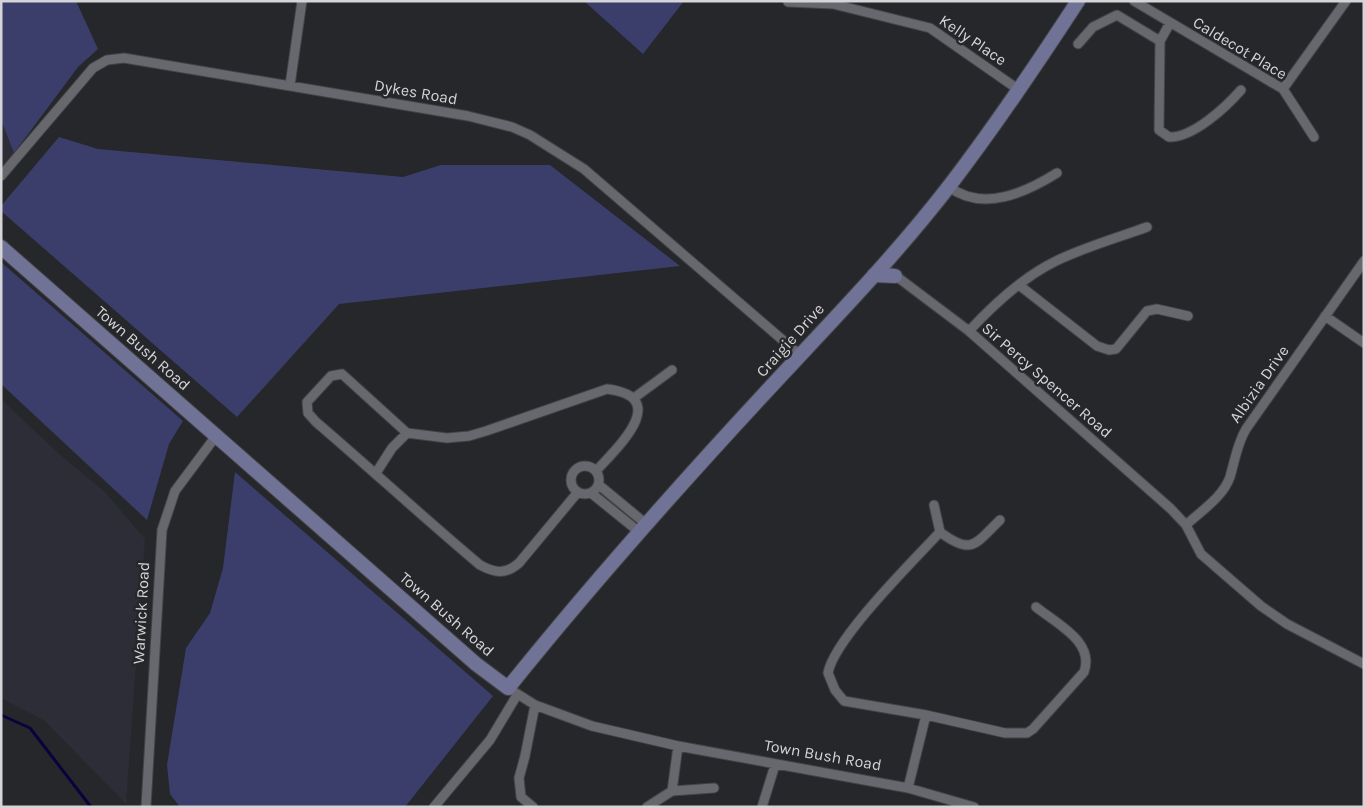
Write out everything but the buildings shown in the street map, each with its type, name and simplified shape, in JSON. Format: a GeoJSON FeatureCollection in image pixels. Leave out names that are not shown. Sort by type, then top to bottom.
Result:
{"type":"FeatureCollection","features":[{"type":"Feature","properties":{"kind":"street"},"geometry":{"type":"LineString","coordinates":[[290,85],[302,1]]}},
{"type":"Feature","properties":{"kind":"street","name":"Craigie Drive"},"geometry":{"type":"LineString","coordinates":[[513,691],[572,608],[642,527],[878,270],[949,187],[1019,90],[1078,1]]}},
{"type":"Feature","properties":{"kind":"street","name":"Caldecot Place"},"geometry":{"type":"LineString","coordinates":[[1134,1],[1283,89],[1314,137]]}},
{"type":"Feature","properties":{"kind":"street"},"geometry":{"type":"LineString","coordinates":[[1283,89],[1346,1]]}},
{"type":"Feature","properties":{"kind":"street","name":"Kelly Place"},"geometry":{"type":"LineString","coordinates":[[788,2],[847,4],[930,28],[1019,90]]}},
{"type":"Feature","properties":{"kind":"street"},"geometry":{"type":"LineString","coordinates":[[1078,44],[1093,27],[1117,15],[1160,41]]}},
{"type":"Feature","properties":{"kind":"street"},"geometry":{"type":"LineString","coordinates":[[1170,23],[1160,41],[1159,130],[1162,134],[1174,137],[1191,130],[1228,105],[1241,90]]}},
{"type":"Feature","properties":{"kind":"street","name":"Dykes Road"},"geometry":{"type":"LineString","coordinates":[[1,176],[79,82],[93,68],[107,60],[137,58],[468,116],[512,127],[530,134],[584,169],[800,354]]}},
{"type":"Feature","properties":{"kind":"street"},"geometry":{"type":"LineString","coordinates":[[949,187],[969,198],[997,198],[1014,194],[1057,173]]}},
{"type":"Feature","properties":{"kind":"street"},"geometry":{"type":"LineString","coordinates":[[969,331],[1019,285],[1057,261],[1147,227]]}},
{"type":"Feature","properties":{"kind":"street","name":"Town Bush Road"},"geometry":{"type":"LineString","coordinates":[[1,247],[476,664],[535,705],[592,726],[678,746],[908,788],[974,807]]}},
{"type":"Feature","properties":{"kind":"street","name":"Albizia Drive"},"geometry":{"type":"LineString","coordinates":[[1186,525],[1216,498],[1224,488],[1229,478],[1238,443],[1246,429],[1364,261]]}},
{"type":"Feature","properties":{"kind":"street"},"geometry":{"type":"LineString","coordinates":[[878,270],[895,276]]}},
{"type":"Feature","properties":{"kind":"street","name":"Sir Percy Spencer Road"},"geometry":{"type":"LineString","coordinates":[[895,276],[969,331],[1170,509],[1186,525],[1201,554],[1261,606],[1287,624],[1364,664]]}},
{"type":"Feature","properties":{"kind":"street"},"geometry":{"type":"LineString","coordinates":[[1019,285],[1097,346],[1109,350],[1116,348],[1147,311],[1157,309],[1188,316]]}},
{"type":"Feature","properties":{"kind":"street"},"geometry":{"type":"LineString","coordinates":[[1325,316],[1364,343]]}},
{"type":"Feature","properties":{"kind":"street"},"geometry":{"type":"LineString","coordinates":[[634,398],[672,370]]}},
{"type":"Feature","properties":{"kind":"street"},"geometry":{"type":"LineString","coordinates":[[578,492],[519,563],[512,569],[502,573],[491,571],[480,565],[398,496],[376,473],[308,413],[307,402],[331,376],[342,374],[407,433],[447,438],[469,436],[607,389],[621,390],[634,398],[638,408],[638,415],[632,429],[596,471]]}},
{"type":"Feature","properties":{"kind":"street"},"geometry":{"type":"LineString","coordinates":[[376,473],[392,448],[407,433]]}},
{"type":"Feature","properties":{"kind":"street","name":"Warwick Road"},"geometry":{"type":"LineString","coordinates":[[146,807],[162,530],[175,491],[216,436]]}},
{"type":"Feature","properties":{"kind":"street"},"geometry":{"type":"LineString","coordinates":[[578,492],[572,483],[575,471],[584,466],[596,471]]}},
{"type":"Feature","properties":{"kind":"street"},"geometry":{"type":"LineString","coordinates":[[596,471],[599,485],[642,527]]}},
{"type":"Feature","properties":{"kind":"street"},"geometry":{"type":"LineString","coordinates":[[591,493],[599,485]]}},
{"type":"Feature","properties":{"kind":"street"},"geometry":{"type":"LineString","coordinates":[[578,492],[591,493],[642,527]]}},
{"type":"Feature","properties":{"kind":"street"},"geometry":{"type":"LineString","coordinates":[[934,505],[940,532],[960,546],[970,546],[977,542],[1000,520]]}},
{"type":"Feature","properties":{"kind":"street"},"geometry":{"type":"LineString","coordinates":[[940,532],[884,593],[834,654],[828,673],[835,690],[844,701],[926,716],[1005,734],[1027,733],[1033,729],[1084,672],[1087,664],[1082,644],[1036,608]]}},
{"type":"Feature","properties":{"kind":"street"},"geometry":{"type":"LineString","coordinates":[[434,807],[490,740],[513,691]]}},
{"type":"Feature","properties":{"kind":"street"},"geometry":{"type":"LineString","coordinates":[[533,807],[521,797],[519,778],[535,705]]}},
{"type":"Feature","properties":{"kind":"street"},"geometry":{"type":"LineString","coordinates":[[908,788],[926,716]]}},
{"type":"Feature","properties":{"kind":"street"},"geometry":{"type":"LineString","coordinates":[[672,791],[678,746]]}},
{"type":"Feature","properties":{"kind":"street"},"geometry":{"type":"LineString","coordinates":[[762,807],[775,765]]}},
{"type":"Feature","properties":{"kind":"street"},"geometry":{"type":"LineString","coordinates":[[647,807],[672,791],[714,788]]}},
{"type":"Feature","properties":{"kind":"shaded area"},"geometry":{"type":"Polygon","coordinates":[[[1,1],[76,1],[98,49],[78,67],[14,153],[1,120],[1,1]]]}},
{"type":"Feature","properties":{"kind":"shaded area"},"geometry":{"type":"Polygon","coordinates":[[[584,1],[684,1],[643,54],[584,1]]]}},
{"type":"Feature","properties":{"kind":"shaded area"},"geometry":{"type":"Polygon","coordinates":[[[1,120],[14,153],[1,169],[1,120]]]}},
{"type":"Feature","properties":{"kind":"shaded area"},"geometry":{"type":"Polygon","coordinates":[[[59,137],[98,149],[403,177],[441,165],[550,165],[680,266],[339,304],[237,417],[1,211],[1,206],[59,137]]]}},
{"type":"Feature","properties":{"kind":"shaded area"},"geometry":{"type":"Polygon","coordinates":[[[1,262],[183,421],[169,444],[147,520],[1,384],[1,262]]]}},
{"type":"Feature","properties":{"kind":"shaded area"},"geometry":{"type":"Polygon","coordinates":[[[1,399],[58,453],[105,492],[145,539],[126,804],[45,721],[1,698],[1,399]]]}},
{"type":"Feature","properties":{"kind":"shaded area"},"geometry":{"type":"Polygon","coordinates":[[[235,472],[493,696],[405,807],[180,807],[170,794],[167,765],[186,648],[210,613],[223,568],[235,472]]]}},
{"type":"Feature","properties":{"kind":"waterway"},"geometry":{"type":"LineString","coordinates":[[1,715],[30,728],[91,807]]}}]}
